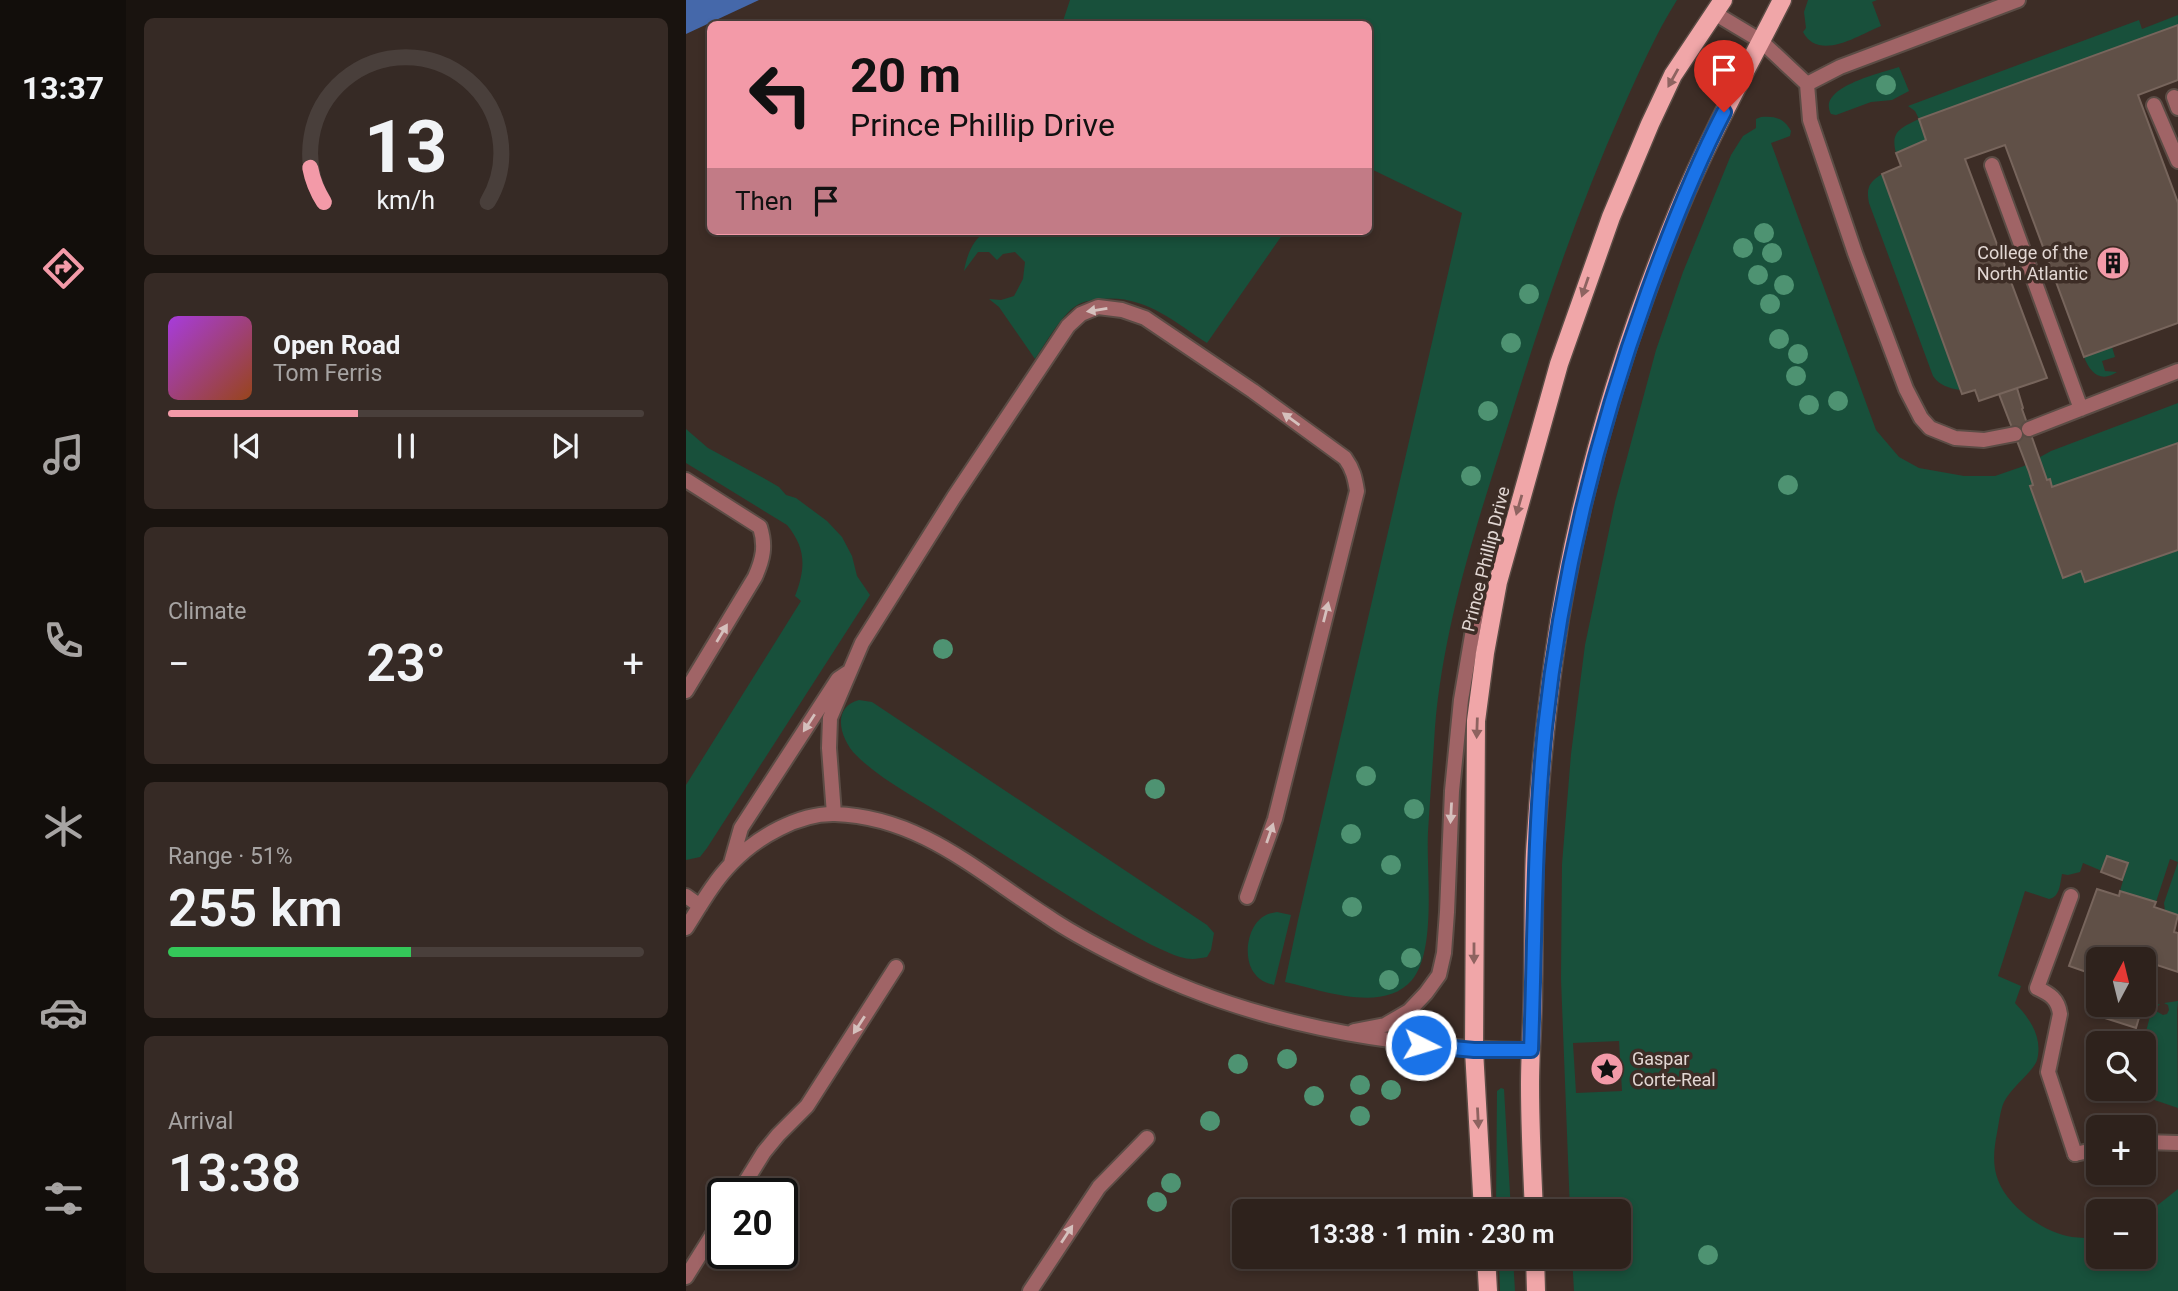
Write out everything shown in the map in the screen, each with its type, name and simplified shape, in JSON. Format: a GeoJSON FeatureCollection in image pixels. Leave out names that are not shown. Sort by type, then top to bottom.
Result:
{"type":"FeatureCollection","features":[{"type":"Feature","properties":{"kind":"main road"},"geometry":{"type":"LineString","coordinates":[[1534,1199],[1530,1085],[1535,854],[1554,655],[1582,507],[1627,351],[1679,209],[1712,136],[1782,0]]}},
{"type":"Feature","properties":{"kind":"main road","name":"Prince Phillip Drive"},"geometry":{"type":"LineString","coordinates":[[1482,1199],[1474,1050],[1476,722],[1498,582],[1559,364],[1611,217],[1674,75],[1720,7]]}},
{"type":"Feature","properties":{"kind":"main road"},"geometry":{"type":"LineString","coordinates":[[1487,1269],[1488,1291]]}},
{"type":"Feature","properties":{"kind":"main road"},"geometry":{"type":"LineString","coordinates":[[1535,1269],[1536,1291]]}},
{"type":"Feature","properties":{"kind":"street"},"geometry":{"type":"LineString","coordinates":[[1807,84],[1840,67],[2018,0]]}},
{"type":"Feature","properties":{"kind":"street"},"geometry":{"type":"LineString","coordinates":[[1720,7],[1807,84],[1810,120],[1851,241],[1906,389],[1930,428],[1955,438],[1984,440],[2022,431],[2178,371]]}},
{"type":"Feature","properties":{"kind":"street"},"geometry":{"type":"LineString","coordinates":[[2154,105],[2178,161]]}},
{"type":"Feature","properties":{"kind":"street"},"geometry":{"type":"LineString","coordinates":[[1992,165],[2081,409]]}},
{"type":"Feature","properties":{"kind":"street"},"geometry":{"type":"LineString","coordinates":[[834,814],[828,730],[830,718],[862,643],[1068,326],[1081,314],[1098,307],[1122,310],[1145,318],[1253,391],[1345,458],[1355,479],[1357,491],[1275,819],[1247,897]]}},
{"type":"Feature","properties":{"kind":"street"},"geometry":{"type":"LineString","coordinates":[[686,480],[760,527],[764,539],[763,559],[755,577],[686,691]]}},
{"type":"Feature","properties":{"kind":"street"},"geometry":{"type":"LineString","coordinates":[[1343,1032],[1385,1026],[1409,1011],[1440,975],[1444,953],[1452,792],[1461,700],[1476,612],[1498,582]]}},
{"type":"Feature","properties":{"kind":"street"},"geometry":{"type":"LineString","coordinates":[[731,863],[741,828],[838,679],[851,670]]}},
{"type":"Feature","properties":{"kind":"street"},"geometry":{"type":"LineString","coordinates":[[686,928],[731,863],[762,840],[795,822],[813,816],[834,814],[890,822],[914,831],[960,858],[1047,917],[1156,976],[1225,1002],[1287,1021],[1421,1045],[1474,1050],[1531,1050]]}},
{"type":"Feature","properties":{"kind":"street"},"geometry":{"type":"LineString","coordinates":[[2071,896],[2038,988],[2055,998],[2059,1007],[2060,1014],[2048,1072],[2075,1154],[2086,1152]]}},
{"type":"Feature","properties":{"kind":"street"},"geometry":{"type":"LineString","coordinates":[[686,897],[700,906]]}},
{"type":"Feature","properties":{"kind":"street"},"geometry":{"type":"LineString","coordinates":[[748,1178],[764,1152],[807,1106],[896,968]]}},
{"type":"Feature","properties":{"kind":"street"},"geometry":{"type":"LineString","coordinates":[[1030,1291],[1099,1187],[1147,1138]]}},
{"type":"Feature","properties":{"kind":"street"},"geometry":{"type":"LineString","coordinates":[[2156,1142],[2178,1143]]}},
{"type":"Feature","properties":{"kind":"street"},"geometry":{"type":"LineString","coordinates":[[686,1277],[707,1244]]}},
{"type":"Feature","properties":{"kind":"green space"},"geometry":{"type":"Polygon","coordinates":[[[1070,0],[1677,0],[1654,40],[1606,147],[1576,223],[1536,338],[1475,531],[1446,648],[1435,727],[1428,832],[1429,909],[1425,950],[1420,967],[1412,980],[1400,990],[1385,996],[1352,997],[1285,982],[1462,213],[1372,169],[1372,21],[1063,21],[1070,0]]]}},
{"type":"Feature","properties":{"kind":"green space"},"geometry":{"type":"Polygon","coordinates":[[[1808,0],[1877,0],[1872,2],[1881,26],[1840,44],[1819,45],[1810,41],[1803,32],[1806,28],[1804,12],[1808,0]]]}},
{"type":"Feature","properties":{"kind":"green space"},"geometry":{"type":"Polygon","coordinates":[[[2178,15],[2178,25],[1919,119],[1915,111],[1908,106],[2139,20],[2142,29],[2178,15]]]}},
{"type":"Feature","properties":{"kind":"green space"},"geometry":{"type":"Polygon","coordinates":[[[1899,67],[1909,91],[1892,100],[1871,102],[1836,115],[1831,114],[1829,104],[1841,89],[1866,77],[1899,67]]]}},
{"type":"Feature","properties":{"kind":"green space"},"geometry":{"type":"Polygon","coordinates":[[[1766,117],[1779,119],[1791,131],[1790,136],[1771,143],[1876,430],[1899,457],[1919,468],[1964,476],[1995,476],[2024,466],[2051,451],[2178,403],[2178,443],[2052,487],[2050,479],[2030,486],[2063,577],[2081,571],[2086,582],[2178,550],[2178,862],[2170,859],[2156,902],[2120,891],[2128,863],[2108,856],[2102,871],[2083,863],[2080,872],[2062,874],[2059,890],[2053,898],[2025,891],[1998,976],[2021,986],[2015,1003],[2034,1029],[2038,1052],[2035,1064],[2004,1102],[1994,1156],[1998,1180],[2018,1209],[2061,1235],[2086,1237],[2086,1269],[2156,1269],[2156,1206],[2178,1189],[2178,1291],[1574,1291],[1573,1269],[1631,1269],[1631,1199],[1570,1199],[1561,979],[1562,864],[1571,754],[1585,645],[1615,502],[1656,350],[1683,272],[1731,155],[1743,136],[1756,128],[1756,119],[1766,117]],[[1619,1041],[1573,1043],[1576,1093],[1622,1091],[1619,1041]]]}},
{"type":"Feature","properties":{"kind":"green space"},"geometry":{"type":"Polygon","coordinates":[[[1919,119],[1926,140],[1896,153],[1895,140],[1898,131],[1919,119]]]}},
{"type":"Feature","properties":{"kind":"green space"},"geometry":{"type":"Polygon","coordinates":[[[1882,174],[1960,390],[1945,386],[1933,376],[1869,203],[1870,186],[1882,174]]]}},
{"type":"Feature","properties":{"kind":"green space"},"geometry":{"type":"Polygon","coordinates":[[[982,235],[1282,235],[1207,343],[1170,318],[1144,305],[1116,299],[1100,299],[1081,303],[1066,314],[1035,359],[999,307],[989,299],[1001,300],[1014,296],[1023,279],[1025,262],[1015,252],[1003,254],[997,260],[989,252],[978,252],[964,271],[977,239],[982,235]]]}},
{"type":"Feature","properties":{"kind":"green space"},"geometry":{"type":"Polygon","coordinates":[[[2112,347],[2115,357],[2102,361],[2105,371],[2117,372],[2106,377],[2097,375],[2089,368],[2084,357],[2112,347]]]}},
{"type":"Feature","properties":{"kind":"green space"},"geometry":{"type":"Polygon","coordinates":[[[686,429],[708,448],[779,487],[786,495],[796,498],[827,521],[842,537],[852,556],[857,576],[870,595],[707,848],[700,857],[686,860],[686,785],[801,601],[795,596],[801,576],[802,559],[798,542],[787,525],[686,463],[686,429]]]}},
{"type":"Feature","properties":{"kind":"green space"},"geometry":{"type":"Polygon","coordinates":[[[859,700],[872,702],[1207,925],[1214,933],[1207,957],[1180,957],[1135,936],[877,773],[850,748],[841,724],[844,709],[859,700]]]}},
{"type":"Feature","properties":{"kind":"green space"},"geometry":{"type":"Polygon","coordinates":[[[2178,862],[2178,915],[2165,911],[2164,903],[2178,862]]]}},
{"type":"Feature","properties":{"kind":"green space"},"geometry":{"type":"Polygon","coordinates":[[[1277,912],[1291,915],[1274,985],[1261,980],[1251,968],[1248,942],[1254,926],[1266,915],[1277,912]]]}},
{"type":"Feature","properties":{"kind":"green space"},"geometry":{"type":"Polygon","coordinates":[[[2178,1001],[2178,1108],[2156,1101],[2156,1031],[2146,1031],[2150,1017],[2156,1017],[2156,1011],[2167,1014],[2168,1005],[2164,1003],[2178,1001]]]}},
{"type":"Feature","properties":{"kind":"green space"},"geometry":{"type":"Polygon","coordinates":[[[1504,1089],[1510,1199],[1496,1199],[1497,1091],[1504,1089]]]}},
{"type":"Feature","properties":{"kind":"green space"},"geometry":{"type":"Polygon","coordinates":[[[1499,1269],[1514,1269],[1515,1291],[1500,1291],[1499,1269]]]}},
{"type":"Feature","properties":{"kind":"water"},"geometry":{"type":"Polygon","coordinates":[[[686,0],[759,0],[714,21],[707,21],[707,24],[686,34],[686,0]]]}},
{"type":"Feature","properties":{"kind":"building","name":"College of the North Atlantic"},"geometry":{"type":"Polygon","coordinates":[[[2178,25],[2178,80],[2138,95],[2178,203],[2178,323],[2084,357],[2005,145],[1965,159],[2047,378],[1979,401],[1975,390],[1962,394],[1882,174],[1901,166],[1896,153],[1926,140],[1919,119],[2178,25]]]}},
{"type":"Feature","properties":{"kind":"building"},"geometry":{"type":"Polygon","coordinates":[[[2017,388],[2047,480],[2050,479],[2052,487],[2178,443],[2178,550],[2085,582],[2081,571],[2063,578],[2030,486],[2033,485],[2029,472],[1999,394],[2017,388]]]}},
{"type":"Feature","properties":{"kind":"building"},"geometry":{"type":"Polygon","coordinates":[[[2107,856],[2128,863],[2122,880],[2101,872],[2107,856]]]}},
{"type":"Feature","properties":{"kind":"building"},"geometry":{"type":"Polygon","coordinates":[[[2097,889],[2119,896],[2120,891],[2156,902],[2154,907],[2178,915],[2174,932],[2178,933],[2178,972],[2157,965],[2156,968],[2156,947],[2086,947],[2086,972],[2069,966],[2097,889]]]}},
{"type":"Feature","properties":{"kind":"building"},"geometry":{"type":"Polygon","coordinates":[[[2102,1017],[2139,1017],[2136,1028],[2102,1017]]]}},
{"type":"Feature","properties":{"kind":"place","name":"College of the North Atlantic"},"geometry":{"type":"Point","coordinates":[2113,263]}},
{"type":"Feature","properties":{"kind":"place","name":"Gaspar Corte-Real"},"geometry":{"type":"Point","coordinates":[1607,1069]}},
{"type":"Feature","properties":{"kind":"route"},"geometry":{"type":"LineString","coordinates":[[1421,1045],[1474,1050],[1531,1050],[1535,854],[1545,728],[1554,655],[1582,507],[1631,338],[1679,209],[1724,112]]}}]}
